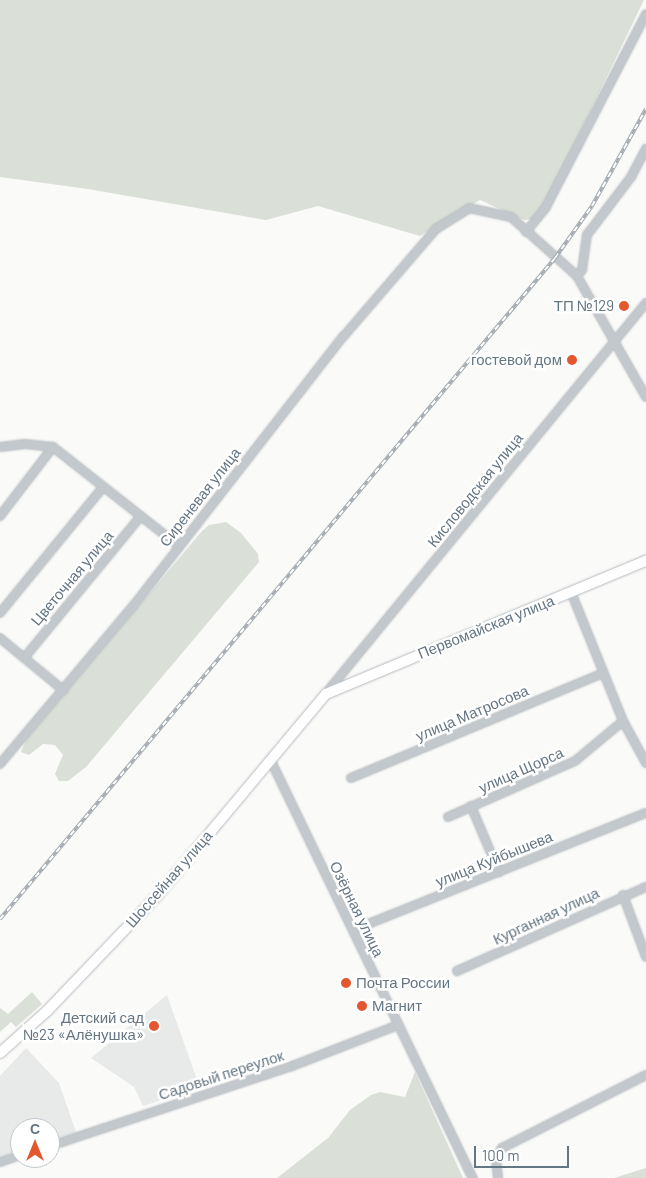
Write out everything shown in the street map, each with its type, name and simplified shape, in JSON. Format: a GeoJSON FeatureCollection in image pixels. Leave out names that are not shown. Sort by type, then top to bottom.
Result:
{"type":"FeatureCollection","features":[{"type":"Feature","properties":{"kind":"main road","name":"Первомайская улица"},"geometry":{"type":"LineString","coordinates":[[326,694],[646,561]]}},
{"type":"Feature","properties":{"kind":"main road","name":"Шоссейная улица"},"geometry":{"type":"LineString","coordinates":[[0,1053],[47,1010],[157,896],[326,694]]}},
{"type":"Feature","properties":{"kind":"street"},"geometry":{"type":"LineString","coordinates":[[526,232],[546,207],[646,14]]}},
{"type":"Feature","properties":{"kind":"street"},"geometry":{"type":"LineString","coordinates":[[578,276],[582,270],[588,235],[631,176],[646,149]]}},
{"type":"Feature","properties":{"kind":"street","name":"Сиреневая улица"},"geometry":{"type":"LineString","coordinates":[[0,764],[179,546],[289,404],[421,246],[436,229],[469,208],[512,218],[578,276],[615,338],[646,397]]}},
{"type":"Feature","properties":{"kind":"street","name":"Кисловодская улица"},"geometry":{"type":"LineString","coordinates":[[326,694],[615,338],[646,304]]}},
{"type":"Feature","properties":{"kind":"street"},"geometry":{"type":"LineString","coordinates":[[0,447],[25,444],[53,447],[179,546]]}},
{"type":"Feature","properties":{"kind":"street"},"geometry":{"type":"LineString","coordinates":[[0,516],[3,507],[53,447]]}},
{"type":"Feature","properties":{"kind":"street"},"geometry":{"type":"LineString","coordinates":[[0,612],[103,486]]}},
{"type":"Feature","properties":{"kind":"street","name":"Цветочная улица"},"geometry":{"type":"LineString","coordinates":[[25,657],[140,517]]}},
{"type":"Feature","properties":{"kind":"street"},"geometry":{"type":"LineString","coordinates":[[571,592],[623,721],[646,763]]}},
{"type":"Feature","properties":{"kind":"street"},"geometry":{"type":"LineString","coordinates":[[0,638],[25,657],[62,690]]}},
{"type":"Feature","properties":{"kind":"street","name":"улица Матросова"},"geometry":{"type":"LineString","coordinates":[[351,778],[603,673]]}},
{"type":"Feature","properties":{"kind":"street","name":"улица Щорса"},"geometry":{"type":"LineString","coordinates":[[448,817],[575,761],[623,721]]}},
{"type":"Feature","properties":{"kind":"street","name":"Озёрная улица"},"geometry":{"type":"LineString","coordinates":[[270,759],[473,1178]]}},
{"type":"Feature","properties":{"kind":"street"},"geometry":{"type":"LineString","coordinates":[[471,806],[499,872]]}},
{"type":"Feature","properties":{"kind":"street","name":"улица Куйбышева"},"geometry":{"type":"LineString","coordinates":[[353,930],[646,813]]}},
{"type":"Feature","properties":{"kind":"street","name":"Курганная улица"},"geometry":{"type":"LineString","coordinates":[[457,971],[553,931],[623,895],[646,887]]}},
{"type":"Feature","properties":{"kind":"street"},"geometry":{"type":"LineString","coordinates":[[623,895],[646,957]]}},
{"type":"Feature","properties":{"kind":"street","name":"Садовый переулок"},"geometry":{"type":"LineString","coordinates":[[60,1143],[292,1066],[398,1025]]}},
{"type":"Feature","properties":{"kind":"street"},"geometry":{"type":"LineString","coordinates":[[498,1178],[496,1158],[509,1143],[612,1095],[646,1075]]}},
{"type":"Feature","properties":{"kind":"shaded area"},"geometry":{"type":"Polygon","coordinates":[[[0,0],[644,0],[544,206],[532,219],[524,220],[480,200],[420,236],[318,206],[266,220],[88,189],[0,177],[0,0]]]}},
{"type":"Feature","properties":{"kind":"shaded area"},"geometry":{"type":"Polygon","coordinates":[[[226,522],[241,533],[258,554],[259,562],[86,767],[68,781],[59,781],[55,774],[63,755],[55,745],[43,744],[29,755],[21,752],[26,740],[202,531],[209,525],[226,522]]]}},
{"type":"Feature","properties":{"kind":"shaded area"},"geometry":{"type":"Polygon","coordinates":[[[32,992],[42,1004],[16,1027],[11,1022],[0,1032],[0,1008],[8,1014],[32,992]]]}},
{"type":"Feature","properties":{"kind":"shaded area","name":"Детский сад №23 «Алёнушка»"},"geometry":{"type":"Polygon","coordinates":[[[167,995],[200,1088],[143,1106],[134,1087],[91,1058],[167,995]]]}},
{"type":"Feature","properties":{"kind":"shaded area"},"geometry":{"type":"Polygon","coordinates":[[[26,1048],[59,1083],[76,1132],[60,1137],[60,1118],[10,1118],[10,1153],[0,1156],[0,1076],[26,1048]]]}},
{"type":"Feature","properties":{"kind":"shaded area"},"geometry":{"type":"Polygon","coordinates":[[[415,1072],[463,1178],[277,1178],[328,1138],[350,1110],[371,1095],[380,1092],[405,1097],[415,1072]]]}},
{"type":"Feature","properties":{"kind":"shaded area"},"geometry":{"type":"Polygon","coordinates":[[[646,1168],[646,1178],[614,1178],[646,1168]]]}},
{"type":"Feature","properties":{"kind":"railway"},"geometry":{"type":"LineString","coordinates":[[0,919],[555,258],[592,206],[646,109]]}},
{"type":"Feature","properties":{"kind":"place","name":"ТП №129"},"geometry":{"type":"Point","coordinates":[624,306]}},
{"type":"Feature","properties":{"kind":"place","name":"гостевой дом"},"geometry":{"type":"Point","coordinates":[572,360]}},
{"type":"Feature","properties":{"kind":"place","name":"Почта России"},"geometry":{"type":"Point","coordinates":[346,983]}},
{"type":"Feature","properties":{"kind":"place","name":"Магнит"},"geometry":{"type":"Point","coordinates":[362,1006]}},
{"type":"Feature","properties":{"kind":"place","name":"Детский сад №23 «Алёнушка»"},"geometry":{"type":"Point","coordinates":[154,1026]}}]}
